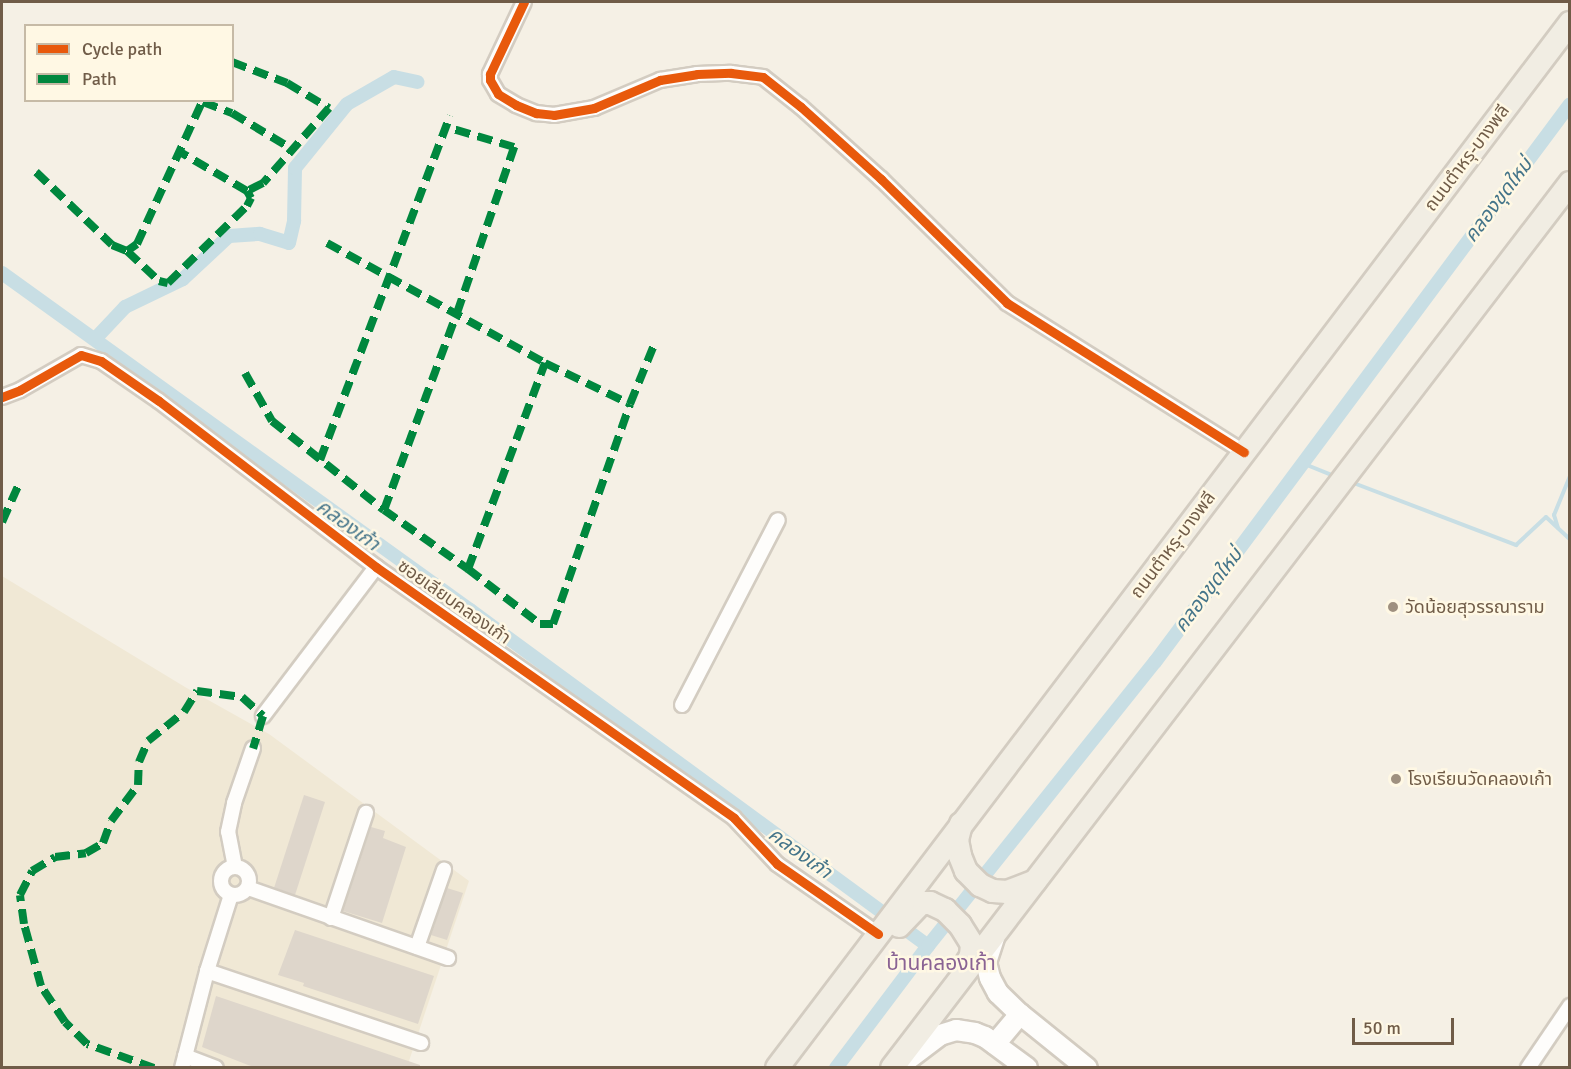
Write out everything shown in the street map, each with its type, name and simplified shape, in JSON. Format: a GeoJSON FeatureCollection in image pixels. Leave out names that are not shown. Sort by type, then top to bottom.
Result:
{"type":"FeatureCollection","features":[{"type":"Feature","properties":{"kind":"main road","name":"ถนนตำหรุ-บางพลี"},"geometry":{"type":"LineString","coordinates":[[777,1068],[837,988],[904,909],[961,824],[1569,23]]}},
{"type":"Feature","properties":{"kind":"main road"},"geometry":{"type":"LineString","coordinates":[[892,1068],[1569,183]]}},
{"type":"Feature","properties":{"kind":"main road"},"geometry":{"type":"LineString","coordinates":[[961,824],[957,840],[963,865],[980,885],[993,891],[1007,892],[1037,880]]}},
{"type":"Feature","properties":{"kind":"main road"},"geometry":{"type":"LineString","coordinates":[[887,1068],[968,961],[972,952],[969,940],[956,920],[934,904],[921,903],[904,909]]}},
{"type":"Feature","properties":{"kind":"main road"},"geometry":{"type":"LineString","coordinates":[[994,935],[986,962],[990,978],[998,993],[1020,1014],[1087,1068]]}},
{"type":"Feature","properties":{"kind":"main road"},"geometry":{"type":"LineString","coordinates":[[995,1044],[1020,1014]]}},
{"type":"Feature","properties":{"kind":"main road"},"geometry":{"type":"LineString","coordinates":[[898,1068],[948,1031],[975,1033],[995,1044],[1027,1068]]}},
{"type":"Feature","properties":{"kind":"street"},"geometry":{"type":"LineString","coordinates":[[524,2],[490,74],[490,80],[498,94],[536,113],[554,116],[594,108],[660,80],[697,74],[731,73],[763,77],[801,107],[881,179],[1007,303],[1244,452]]}},
{"type":"Feature","properties":{"kind":"street","name":"ซอยเลียบคลองเก้า"},"geometry":{"type":"LineString","coordinates":[[2,397],[20,390],[81,355],[92,357],[152,396],[376,567],[734,818],[777,864],[884,932]]}},
{"type":"Feature","properties":{"kind":"street"},"geometry":{"type":"LineString","coordinates":[[682,705],[778,520]]}},
{"type":"Feature","properties":{"kind":"street"},"geometry":{"type":"LineString","coordinates":[[263,716],[376,567]]}},
{"type":"Feature","properties":{"kind":"street"},"geometry":{"type":"LineString","coordinates":[[235,867],[228,832],[234,803],[253,748]]}},
{"type":"Feature","properties":{"kind":"street"},"geometry":{"type":"LineString","coordinates":[[331,918],[366,813]]}},
{"type":"Feature","properties":{"kind":"street"},"geometry":{"type":"LineString","coordinates":[[235,867],[247,874],[248,888],[238,896],[231,895],[222,888],[221,877],[229,868],[235,867]]}},
{"type":"Feature","properties":{"kind":"street"},"geometry":{"type":"LineString","coordinates":[[417,947],[444,870]]}},
{"type":"Feature","properties":{"kind":"street"},"geometry":{"type":"LineString","coordinates":[[248,888],[448,958]]}},
{"type":"Feature","properties":{"kind":"street"},"geometry":{"type":"LineString","coordinates":[[216,1068],[183,1062],[207,971],[231,895]]}},
{"type":"Feature","properties":{"kind":"street"},"geometry":{"type":"LineString","coordinates":[[207,971],[422,1043]]}},
{"type":"Feature","properties":{"kind":"street"},"geometry":{"type":"LineString","coordinates":[[1528,1068],[1569,1006]]}},
{"type":"Feature","properties":{"kind":"shaded area"},"geometry":{"type":"Polygon","coordinates":[[[2,576],[185,687],[269,734],[469,881],[407,1067],[2,1067],[2,576]]]}},
{"type":"Feature","properties":{"kind":"building"},"geometry":{"type":"Polygon","coordinates":[[[304,795],[325,802],[295,895],[274,888],[304,795]]]}},
{"type":"Feature","properties":{"kind":"building"},"geometry":{"type":"Polygon","coordinates":[[[371,827],[385,831],[383,838],[406,847],[382,923],[343,911],[371,827]]]}},
{"type":"Feature","properties":{"kind":"building"},"geometry":{"type":"Polygon","coordinates":[[[447,888],[463,893],[447,940],[431,935],[447,888]]]}},
{"type":"Feature","properties":{"kind":"building"},"geometry":{"type":"Polygon","coordinates":[[[295,930],[434,976],[418,1024],[303,986],[304,983],[278,975],[295,930]]]}},
{"type":"Feature","properties":{"kind":"building"},"geometry":{"type":"Polygon","coordinates":[[[216,996],[420,1065],[420,1068],[257,1068],[248,1065],[202,1047],[216,996]]]}},
{"type":"Feature","properties":{"kind":"waterway"},"geometry":{"type":"LineString","coordinates":[[95,339],[125,307],[183,279],[229,236],[260,234],[289,243],[294,221],[295,168],[347,104],[394,77],[417,82]]}},
{"type":"Feature","properties":{"kind":"waterway","name":"คลองขุดใหม่"},"geometry":{"type":"LineString","coordinates":[[836,1068],[928,946],[1155,662],[1570,104]]}},
{"type":"Feature","properties":{"kind":"waterway","name":"คลองเก้า"},"geometry":{"type":"LineString","coordinates":[[2,273],[470,610],[928,946]]}},
{"type":"Feature","properties":{"kind":"waterway"},"geometry":{"type":"LineString","coordinates":[[1302,463],[1335,476]]}},
{"type":"Feature","properties":{"kind":"waterway"},"geometry":{"type":"LineString","coordinates":[[1558,528],[1554,515],[1570,476]]}},
{"type":"Feature","properties":{"kind":"waterway"},"geometry":{"type":"LineString","coordinates":[[1351,482],[1516,545],[1546,517],[1570,539]]}},
{"type":"Feature","properties":{"kind":"marked path"},"geometry":{"type":"LineString","coordinates":[[234,63],[287,83],[329,108],[263,183],[247,191]]}},
{"type":"Feature","properties":{"kind":"marked path"},"geometry":{"type":"LineString","coordinates":[[36,172],[112,245],[127,251],[137,244],[202,102]]}},
{"type":"Feature","properties":{"kind":"marked path"},"geometry":{"type":"LineString","coordinates":[[203,102],[232,113],[292,149]]}},
{"type":"Feature","properties":{"kind":"marked path"},"geometry":{"type":"LineString","coordinates":[[320,460],[450,116]]}},
{"type":"Feature","properties":{"kind":"marked path"},"geometry":{"type":"LineString","coordinates":[[245,373],[272,421],[384,510],[457,313],[514,147],[446,127]]}},
{"type":"Feature","properties":{"kind":"marked path"},"geometry":{"type":"LineString","coordinates":[[127,251],[159,281],[168,283],[247,206],[251,198],[247,191],[180,152]]}},
{"type":"Feature","properties":{"kind":"marked path"},"geometry":{"type":"LineString","coordinates":[[327,243],[545,363],[630,404]]}},
{"type":"Feature","properties":{"kind":"marked path"},"geometry":{"type":"LineString","coordinates":[[468,569],[540,624],[553,624],[630,404],[654,345]]}},
{"type":"Feature","properties":{"kind":"marked path"},"geometry":{"type":"LineString","coordinates":[[384,510],[468,569],[545,363]]}},
{"type":"Feature","properties":{"kind":"marked path"},"geometry":{"type":"LineString","coordinates":[[2,522],[19,484]]}},
{"type":"Feature","properties":{"kind":"marked path"},"geometry":{"type":"LineString","coordinates":[[154,1068],[87,1044],[65,1022],[41,986],[24,924],[20,895],[32,871],[55,857],[86,853],[103,843],[111,821],[138,785],[139,762],[148,741],[184,712],[197,691],[242,697],[263,716],[253,748]]}},
{"type":"Feature","properties":{"kind":"cycle path"},"geometry":{"type":"LineString","coordinates":[[524,2],[490,74],[490,80],[498,94],[536,113],[554,115],[594,108],[660,80],[697,74],[731,73],[763,77],[801,107],[881,179],[1007,303],[1244,452]]}},
{"type":"Feature","properties":{"kind":"cycle path"},"geometry":{"type":"LineString","coordinates":[[2,397],[20,390],[81,355],[101,361],[159,401],[376,567],[734,818],[777,864],[878,934]]}},
{"type":"Feature","properties":{"kind":"place","name":"วัดน้อยสุวรรณาราม"},"geometry":{"type":"Point","coordinates":[1393,607]}},
{"type":"Feature","properties":{"kind":"place","name":"โรงเรียนวัดคลองเก้า"},"geometry":{"type":"Point","coordinates":[1396,779]}},
{"type":"Feature","properties":{"kind":"district","name":"บ้านคลองเก้า"},"geometry":{"type":"Point","coordinates":[941,963]}}]}
